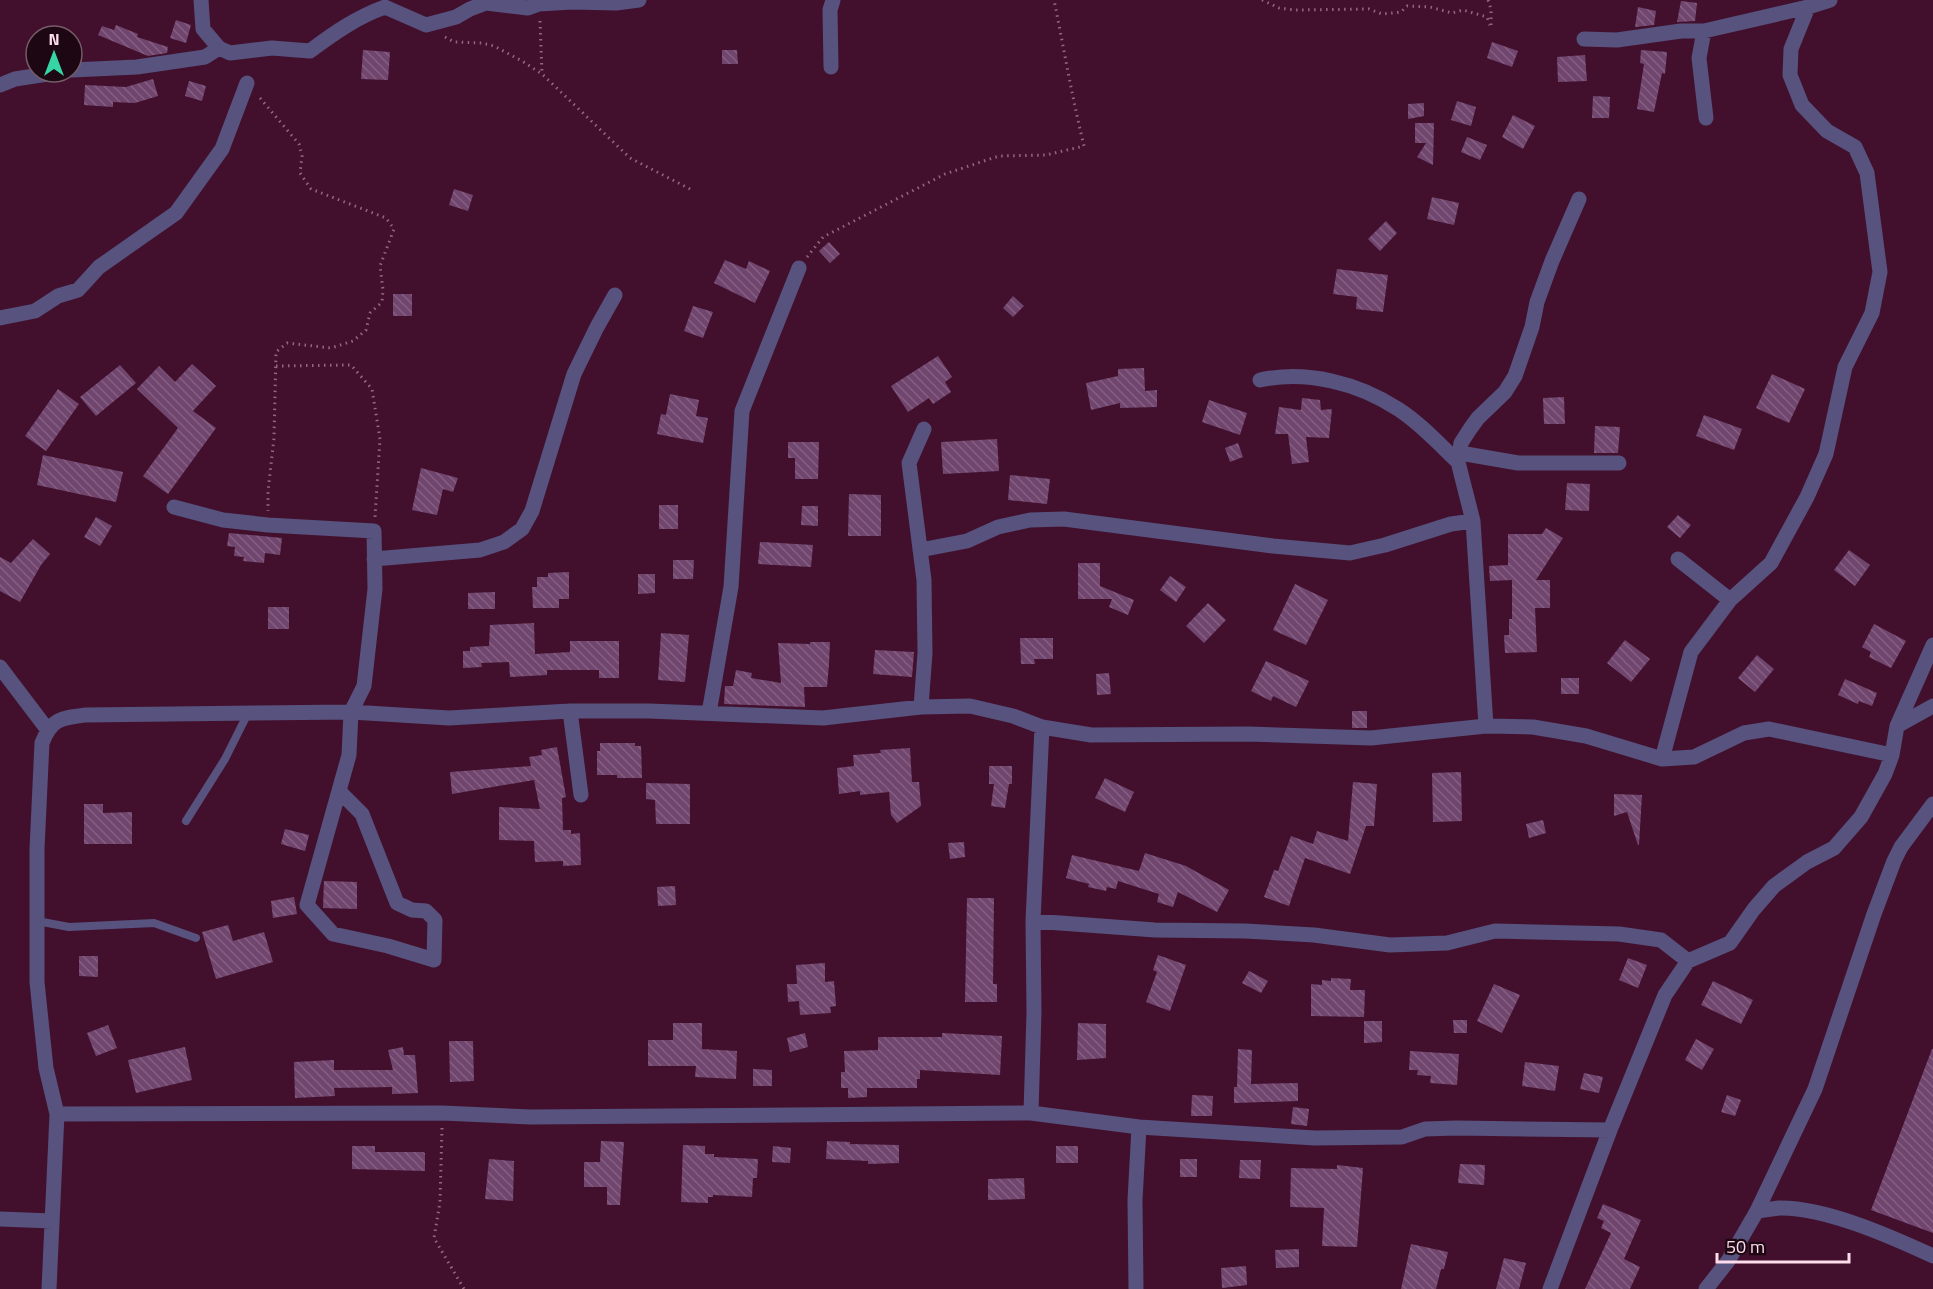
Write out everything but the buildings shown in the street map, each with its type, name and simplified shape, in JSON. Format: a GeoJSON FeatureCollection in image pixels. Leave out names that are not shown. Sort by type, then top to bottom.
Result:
{"type":"FeatureCollection","features":[{"type":"Feature","properties":{"kind":"street"},"geometry":{"type":"LineString","coordinates":[[201,0],[204,29],[219,48],[230,54],[272,48],[310,51],[378,3],[426,25],[456,17],[486,3],[528,8],[549,2],[616,3],[639,0]]}},
{"type":"Feature","properties":{"kind":"street"},"geometry":{"type":"LineString","coordinates":[[831,67],[830,10],[833,0]]}},
{"type":"Feature","properties":{"kind":"street"},"geometry":{"type":"LineString","coordinates":[[1584,39],[1617,40],[1681,31],[1704,31],[1808,8],[1830,0]]}},
{"type":"Feature","properties":{"kind":"street"},"geometry":{"type":"LineString","coordinates":[[1662,759],[1691,652],[1730,600],[1771,563],[1807,497],[1826,454],[1845,367],[1872,313],[1880,272],[1868,173],[1855,147],[1827,131],[1802,105],[1790,75],[1791,49],[1808,8]]}},
{"type":"Feature","properties":{"kind":"street"},"geometry":{"type":"LineString","coordinates":[[1704,31],[1699,58],[1706,118]]}},
{"type":"Feature","properties":{"kind":"street"},"geometry":{"type":"LineString","coordinates":[[84,69],[137,67],[205,57],[219,48]]}},
{"type":"Feature","properties":{"kind":"street"},"geometry":{"type":"LineString","coordinates":[[0,85],[24,78]]}},
{"type":"Feature","properties":{"kind":"street"},"geometry":{"type":"LineString","coordinates":[[0,318],[35,311],[57,296],[78,290],[99,267],[176,213],[222,148],[247,83]]}},
{"type":"Feature","properties":{"kind":"street"},"geometry":{"type":"LineString","coordinates":[[1486,726],[1473,521],[1459,457],[1461,443],[1478,418],[1505,392],[1515,376],[1552,261],[1579,199]]}},
{"type":"Feature","properties":{"kind":"street"},"geometry":{"type":"LineString","coordinates":[[709,713],[731,587],[742,411],[799,268]]}},
{"type":"Feature","properties":{"kind":"street"},"geometry":{"type":"LineString","coordinates":[[374,559],[480,550],[504,542],[522,529],[532,511],[574,374],[615,295]]}},
{"type":"Feature","properties":{"kind":"street"},"geometry":{"type":"LineString","coordinates":[[1260,380],[1300,375],[1340,383],[1368,392],[1399,409],[1459,457],[1518,463],[1619,463]]}},
{"type":"Feature","properties":{"kind":"street"},"geometry":{"type":"LineString","coordinates":[[921,707],[925,653],[924,580],[909,463],[924,429]]}},
{"type":"Feature","properties":{"kind":"street"},"geometry":{"type":"LineString","coordinates":[[174,507],[223,520],[374,531],[375,589],[364,686],[351,712],[349,755],[307,905],[333,934],[388,946],[434,960],[435,920],[426,911],[412,910],[398,903],[362,814],[339,791]]}},
{"type":"Feature","properties":{"kind":"street"},"geometry":{"type":"LineString","coordinates":[[920,550],[967,541],[998,527],[1030,520],[1064,519],[1274,546],[1350,553],[1385,545],[1451,524],[1473,521]]}},
{"type":"Feature","properties":{"kind":"street"},"geometry":{"type":"LineString","coordinates":[[1678,559],[1730,600]]}},
{"type":"Feature","properties":{"kind":"street"},"geometry":{"type":"LineString","coordinates":[[1550,1289],[1610,1130],[1665,995],[1688,960],[1730,943],[1774,886],[1807,862],[1834,848],[1861,817],[1885,774],[1892,755],[1897,726],[1933,645]]}},
{"type":"Feature","properties":{"kind":"street"},"geometry":{"type":"LineString","coordinates":[[0,668],[47,729]]}},
{"type":"Feature","properties":{"kind":"street"},"geometry":{"type":"LineString","coordinates":[[49,1289],[57,1114],[46,1068],[38,982],[37,849],[42,742],[47,729],[64,718],[85,715],[351,712],[449,718],[570,711],[649,711],[823,718],[921,707],[970,706],[1013,716],[1042,727],[1091,735],[1237,734],[1371,738],[1486,726],[1533,727],[1586,735],[1662,759],[1694,757],[1744,734],[1769,729],[1892,755]]}},
{"type":"Feature","properties":{"kind":"street"},"geometry":{"type":"LineString","coordinates":[[1897,726],[1933,706]]}},
{"type":"Feature","properties":{"kind":"street"},"geometry":{"type":"LineString","coordinates":[[570,711],[581,795]]}},
{"type":"Feature","properties":{"kind":"street"},"geometry":{"type":"LineString","coordinates":[[1031,1113],[1034,1012],[1033,921],[1042,727]]}},
{"type":"Feature","properties":{"kind":"street"},"geometry":{"type":"LineString","coordinates":[[1706,1289],[1728,1261],[1756,1211],[1815,1089],[1894,861],[1933,804]]}},
{"type":"Feature","properties":{"kind":"street"},"geometry":{"type":"LineString","coordinates":[[1033,921],[1155,930],[1245,931],[1314,935],[1390,945],[1447,943],[1495,931],[1619,934],[1660,940],[1688,960]]}},
{"type":"Feature","properties":{"kind":"street"},"geometry":{"type":"LineString","coordinates":[[57,1114],[442,1113],[531,1117],[1031,1113],[1139,1127],[1315,1138],[1402,1137],[1425,1129],[1456,1128],[1610,1130]]}},
{"type":"Feature","properties":{"kind":"street"},"geometry":{"type":"LineString","coordinates":[[1136,1289],[1135,1200],[1139,1127]]}},
{"type":"Feature","properties":{"kind":"street"},"geometry":{"type":"LineString","coordinates":[[1756,1211],[1780,1208],[1818,1213],[1888,1235],[1933,1256]]}},
{"type":"Feature","properties":{"kind":"street"},"geometry":{"type":"LineString","coordinates":[[0,1218],[52,1221]]}},
{"type":"Feature","properties":{"kind":"lane"},"geometry":{"type":"LineString","coordinates":[[186,822],[225,759],[248,713]]}},
{"type":"Feature","properties":{"kind":"lane"},"geometry":{"type":"LineString","coordinates":[[37,921],[69,927],[153,923],[196,938]]}},
{"type":"Feature","properties":{"kind":"path"},"geometry":{"type":"LineString","coordinates":[[799,268],[823,237],[945,174],[999,156],[1046,155],[1084,146],[1072,98],[1068,64],[1054,0]]}},
{"type":"Feature","properties":{"kind":"path"},"geometry":{"type":"LineString","coordinates":[[1262,0],[1279,8],[1295,10],[1369,9],[1382,14],[1401,12],[1407,6],[1452,13],[1463,10],[1487,17],[1491,28],[1491,9],[1488,0]]}},
{"type":"Feature","properties":{"kind":"path"},"geometry":{"type":"LineString","coordinates":[[542,74],[549,2]]}},
{"type":"Feature","properties":{"kind":"path"},"geometry":{"type":"LineString","coordinates":[[426,25],[454,42],[494,46],[522,61],[542,74],[630,158],[692,190]]}},
{"type":"Feature","properties":{"kind":"path"},"geometry":{"type":"LineString","coordinates":[[247,83],[299,144],[302,156],[300,173],[311,189],[386,218],[394,229],[380,266],[382,302],[370,313],[366,330],[353,341],[331,348],[287,344],[276,352],[274,438],[268,491],[268,525]]}},
{"type":"Feature","properties":{"kind":"path"},"geometry":{"type":"LineString","coordinates":[[275,366],[351,365],[372,389],[380,438],[374,531]]}},
{"type":"Feature","properties":{"kind":"path"},"geometry":{"type":"LineString","coordinates":[[442,1113],[440,1202],[434,1238],[464,1289]]}}]}
